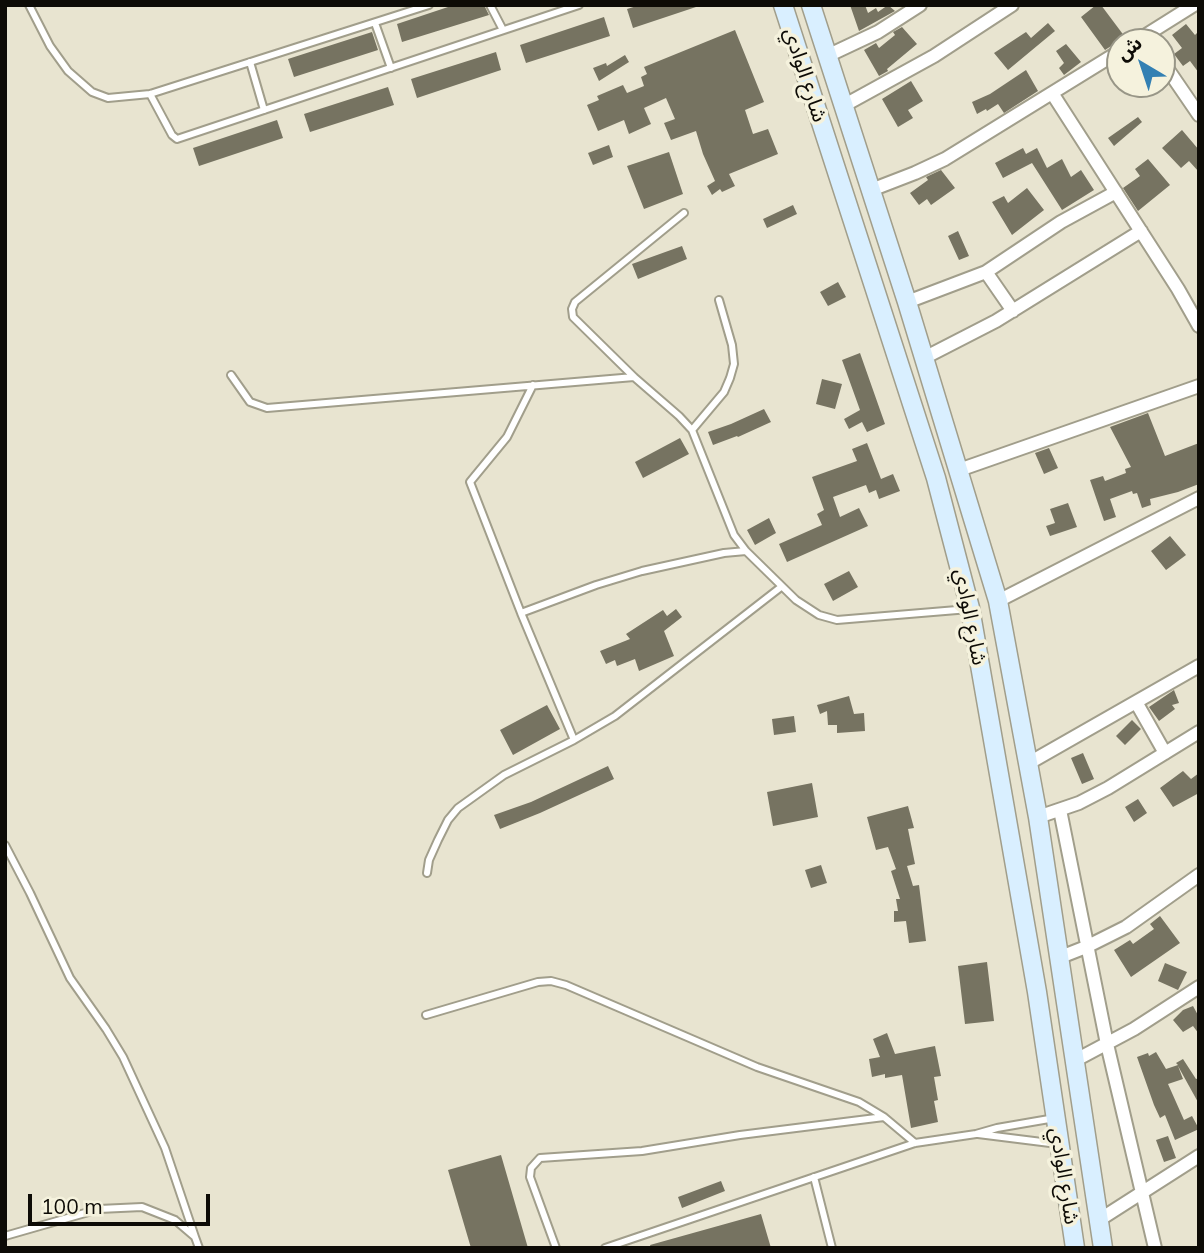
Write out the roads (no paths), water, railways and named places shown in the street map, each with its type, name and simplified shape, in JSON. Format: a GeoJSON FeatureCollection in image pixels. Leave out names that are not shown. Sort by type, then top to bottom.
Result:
{"type":"FeatureCollection","features":[{"type":"Feature","properties":{"kind":"main road","name":"شارع الوادي"},"geometry":{"type":"LineString","coordinates":[[783,5],[936,478],[970,608],[1037,992],[1075,1248]]}},
{"type":"Feature","properties":{"kind":"main road","name":"شارع الوادي"},"geometry":{"type":"LineString","coordinates":[[811,5],[907,302],[998,601],[1038,817],[1103,1248]]}},
{"type":"Feature","properties":{"kind":"main road"},"geometry":{"type":"LineString","coordinates":[[1037,992],[1063,986]]}},
{"type":"Feature","properties":{"kind":"main road"},"geometry":{"type":"LineString","coordinates":[[1044,1039],[1071,1036]]}},
{"type":"Feature","properties":{"kind":"street"},"geometry":{"type":"LineString","coordinates":[[827,56],[878,32],[920,5]]}},
{"type":"Feature","properties":{"kind":"street"},"geometry":{"type":"LineString","coordinates":[[844,106],[934,56],[1012,5]]}},
{"type":"Feature","properties":{"kind":"street"},"geometry":{"type":"LineString","coordinates":[[1160,28],[1194,5]]}},
{"type":"Feature","properties":{"kind":"street"},"geometry":{"type":"LineString","coordinates":[[871,190],[945,159],[1106,60]]}},
{"type":"Feature","properties":{"kind":"street"},"geometry":{"type":"LineString","coordinates":[[1176,81],[1199,115]]}},
{"type":"Feature","properties":{"kind":"street"},"geometry":{"type":"LineString","coordinates":[[1052,93],[1199,326]]}},
{"type":"Feature","properties":{"kind":"street"},"geometry":{"type":"LineString","coordinates":[[907,302],[986,272],[1062,222],[1116,192]]}},
{"type":"Feature","properties":{"kind":"street"},"geometry":{"type":"LineString","coordinates":[[924,358],[1013,311],[1141,231]]}},
{"type":"Feature","properties":{"kind":"street"},"geometry":{"type":"LineString","coordinates":[[986,272],[1013,311]]}},
{"type":"Feature","properties":{"kind":"street"},"geometry":{"type":"LineString","coordinates":[[959,470],[1199,386]]}},
{"type":"Feature","properties":{"kind":"street"},"geometry":{"type":"LineString","coordinates":[[998,601],[1199,498]]}},
{"type":"Feature","properties":{"kind":"street"},"geometry":{"type":"LineString","coordinates":[[1028,763],[1199,666]]}},
{"type":"Feature","properties":{"kind":"street"},"geometry":{"type":"LineString","coordinates":[[1136,702],[1165,753]]}},
{"type":"Feature","properties":{"kind":"street"},"geometry":{"type":"LineString","coordinates":[[1038,817],[1108,788],[1199,732]]}},
{"type":"Feature","properties":{"kind":"street"},"geometry":{"type":"LineString","coordinates":[[1060,810],[1107,1044],[1155,1248]]}},
{"type":"Feature","properties":{"kind":"street"},"geometry":{"type":"LineString","coordinates":[[1058,958],[1126,928],[1199,874]]}},
{"type":"Feature","properties":{"kind":"street"},"geometry":{"type":"LineString","coordinates":[[1074,1061],[1107,1044],[1199,987]]}},
{"type":"Feature","properties":{"kind":"street"},"geometry":{"type":"LineString","coordinates":[[1099,1220],[1199,1156]]}},
{"type":"Feature","properties":{"kind":"lane"},"geometry":{"type":"LineString","coordinates":[[29,5],[50,46],[68,71],[92,92],[108,98],[150,94],[429,5]]}},
{"type":"Feature","properties":{"kind":"lane"},"geometry":{"type":"LineString","coordinates":[[490,5],[503,30]]}},
{"type":"Feature","properties":{"kind":"lane"},"geometry":{"type":"LineString","coordinates":[[150,94],[172,135],[177,139],[579,5]]}},
{"type":"Feature","properties":{"kind":"lane"},"geometry":{"type":"LineString","coordinates":[[375,23],[391,68]]}},
{"type":"Feature","properties":{"kind":"lane"},"geometry":{"type":"LineString","coordinates":[[250,62],[264,110]]}},
{"type":"Feature","properties":{"kind":"lane"},"geometry":{"type":"LineString","coordinates":[[684,213],[575,302],[573,317],[692,430],[734,535],[781,587],[819,615],[837,620],[970,608]]}},
{"type":"Feature","properties":{"kind":"lane"},"geometry":{"type":"LineString","coordinates":[[692,430],[724,392],[732,371],[732,345],[719,300]]}},
{"type":"Feature","properties":{"kind":"lane"},"geometry":{"type":"LineString","coordinates":[[231,375],[250,402],[267,408],[634,377]]}},
{"type":"Feature","properties":{"kind":"lane"},"geometry":{"type":"LineString","coordinates":[[533,385],[507,437],[470,482],[521,613],[575,740]]}},
{"type":"Feature","properties":{"kind":"lane"},"geometry":{"type":"LineString","coordinates":[[521,613],[596,585],[642,572],[724,553],[746,551]]}},
{"type":"Feature","properties":{"kind":"lane"},"geometry":{"type":"LineString","coordinates":[[427,873],[438,840],[448,820],[458,808],[504,775],[575,740],[615,716],[781,587]]}},
{"type":"Feature","properties":{"kind":"lane"},"geometry":{"type":"LineString","coordinates":[[5,845],[70,978],[122,1057],[165,1148],[199,1248]]}},
{"type":"Feature","properties":{"kind":"lane"},"geometry":{"type":"LineString","coordinates":[[426,1015],[538,982],[551,981],[757,1067],[844,1096],[884,1117],[915,1143]]}},
{"type":"Feature","properties":{"kind":"lane"},"geometry":{"type":"LineString","coordinates":[[556,1248],[530,1177],[531,1168],[540,1158],[642,1151],[740,1135],[884,1117]]}},
{"type":"Feature","properties":{"kind":"lane"},"geometry":{"type":"LineString","coordinates":[[605,1248],[915,1143],[1055,1118]]}},
{"type":"Feature","properties":{"kind":"lane"},"geometry":{"type":"LineString","coordinates":[[976,1134],[1059,1145]]}},
{"type":"Feature","properties":{"kind":"lane"},"geometry":{"type":"LineString","coordinates":[[814,1177],[832,1248]]}},
{"type":"Feature","properties":{"kind":"lane"},"geometry":{"type":"LineString","coordinates":[[5,1236],[99,1209],[142,1207],[175,1220],[195,1237]]}}]}
